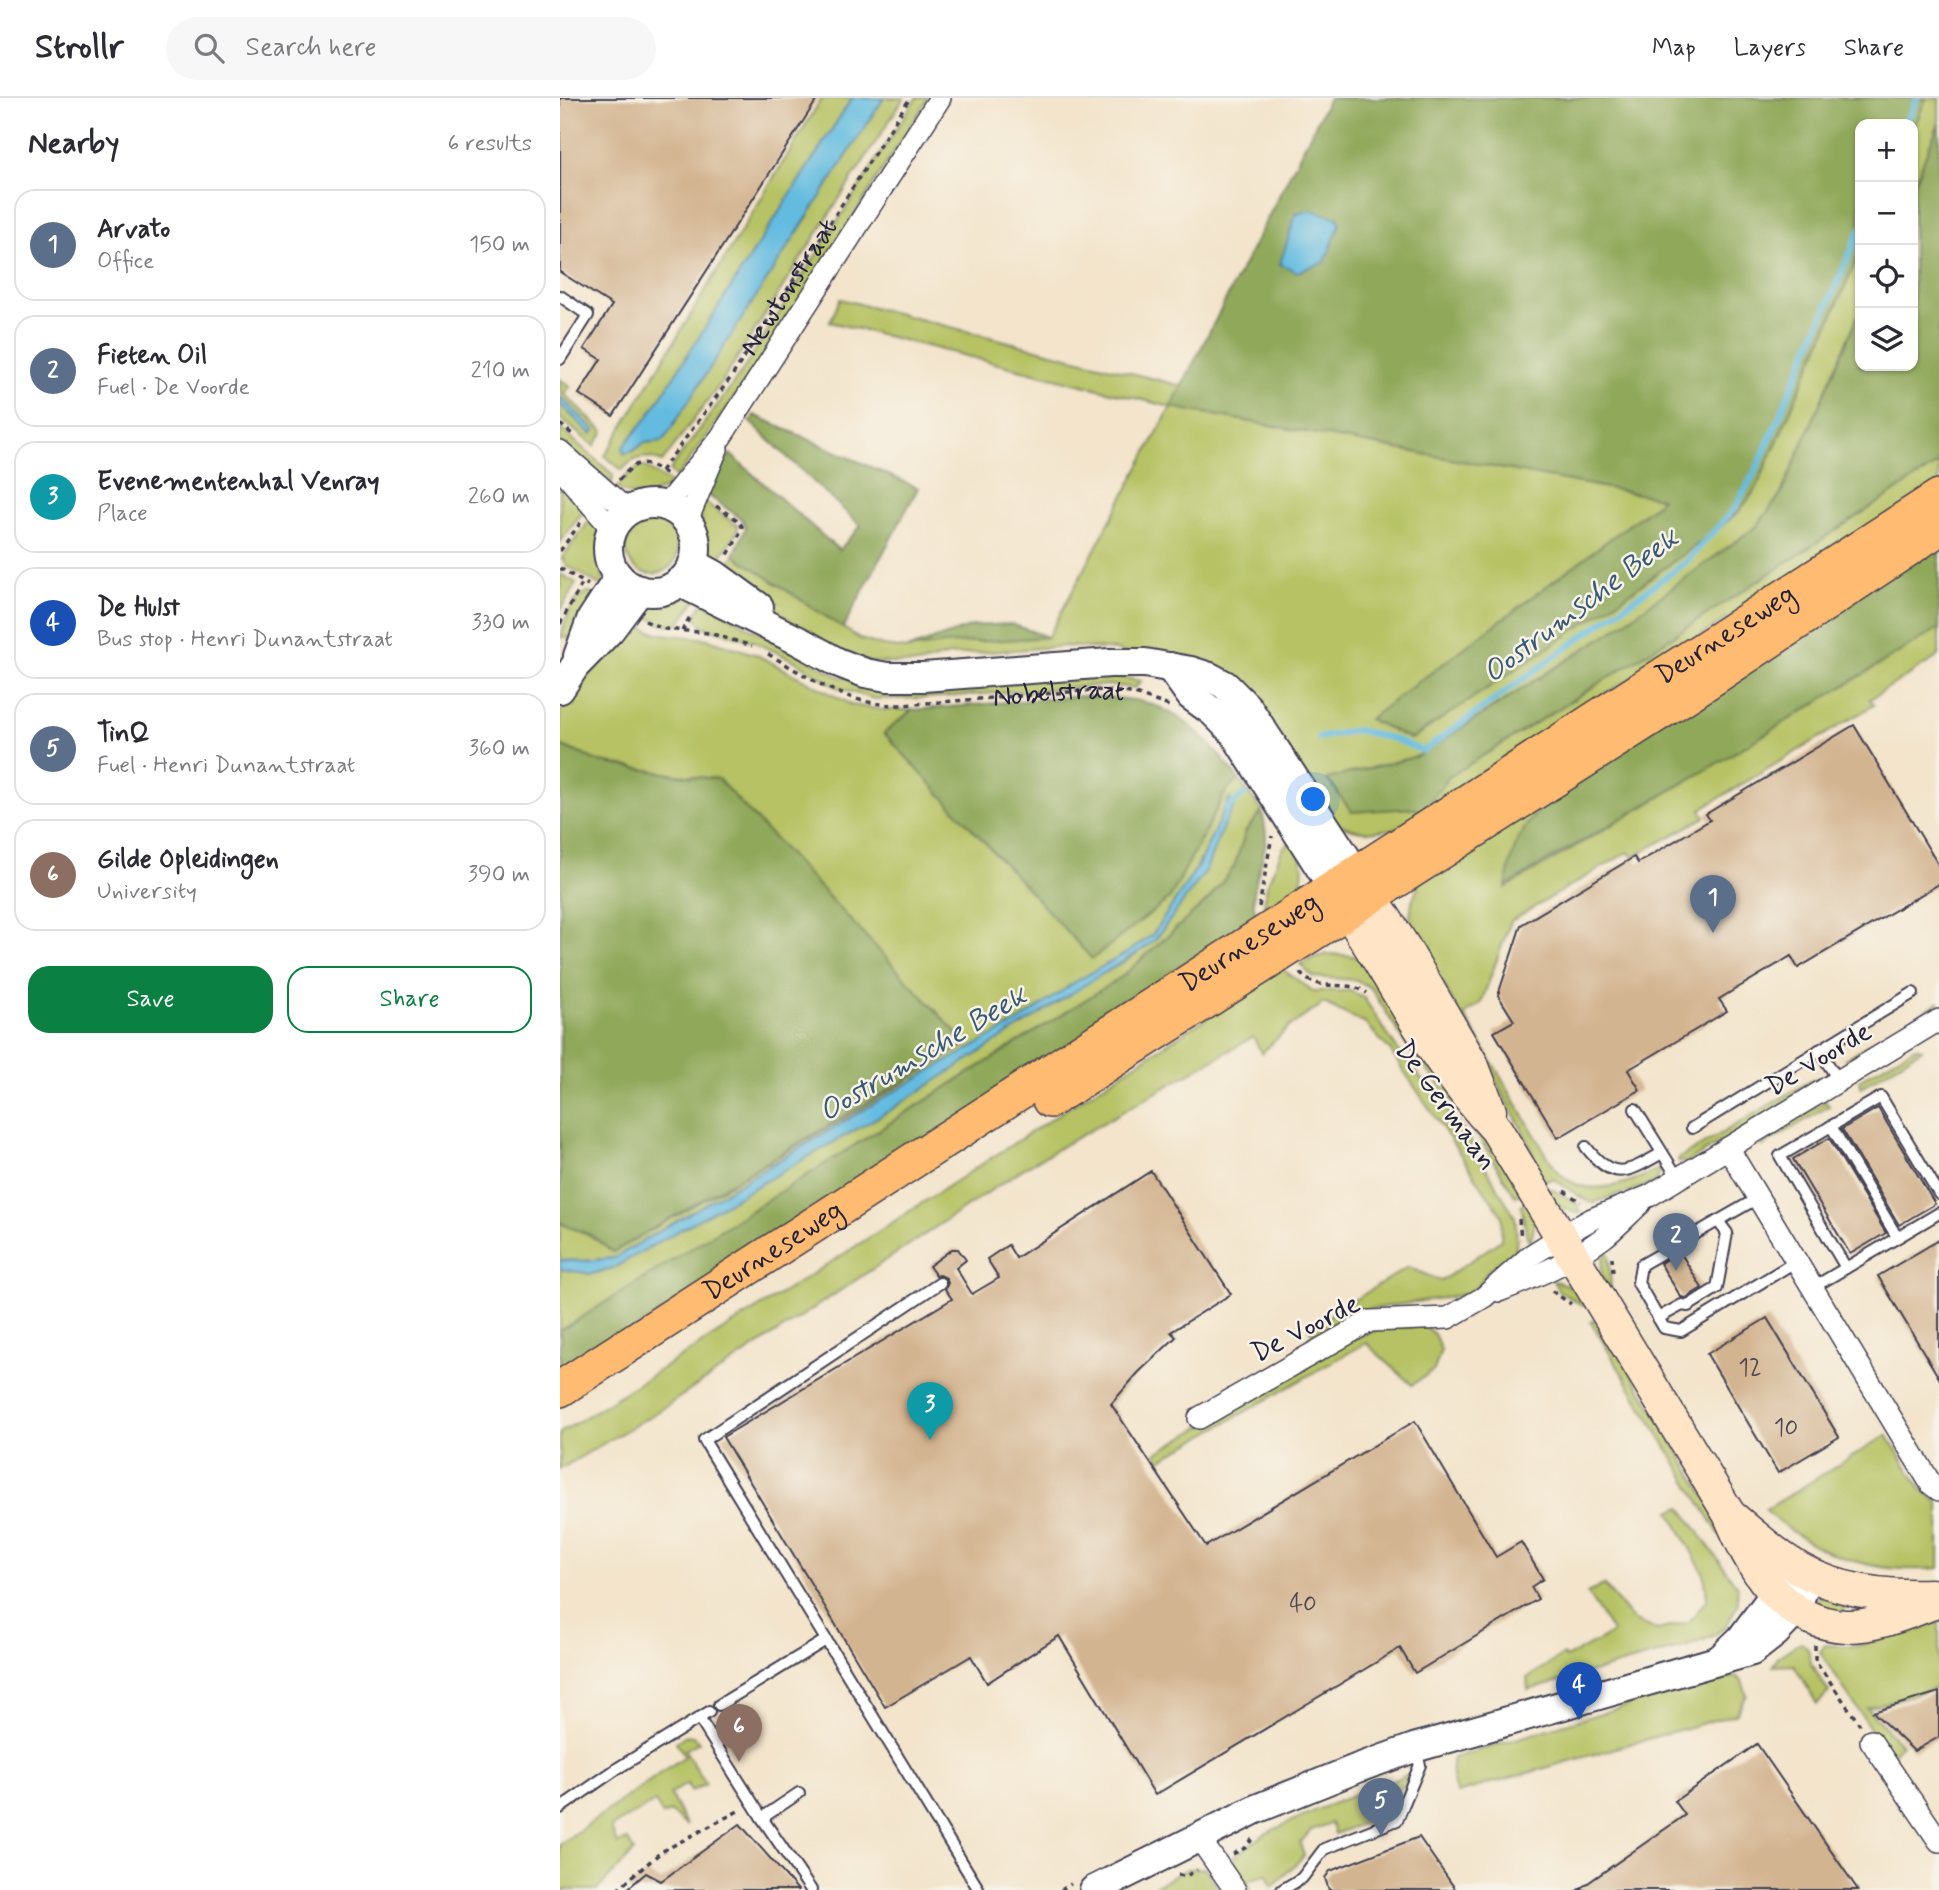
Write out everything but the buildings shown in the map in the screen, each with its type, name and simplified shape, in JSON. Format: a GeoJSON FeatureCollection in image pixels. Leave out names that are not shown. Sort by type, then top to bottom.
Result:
{"type":"FeatureCollection","features":[{"type":"Feature","properties":{"kind":"main road","name":"Deurneseweg"},"geometry":{"type":"LineString","coordinates":[[560,1412],[1352,892],[1939,497]]}},
{"type":"Feature","properties":{"kind":"main road","name":"Deurneseweg"},"geometry":{"type":"LineString","coordinates":[[1352,892],[1693,691],[1939,528]]}},
{"type":"Feature","properties":{"kind":"main road","name":"De Germaan"},"geometry":{"type":"LineString","coordinates":[[1352,892],[1404,947],[1472,1064],[1486,1095],[1496,1129],[1729,1514],[1751,1563],[1785,1602]]}},
{"type":"Feature","properties":{"kind":"main road","name":"Deurneseweg"},"geometry":{"type":"LineString","coordinates":[[560,1389],[1278,940]]}},
{"type":"Feature","properties":{"kind":"main road","name":"De Germaan"},"geometry":{"type":"LineString","coordinates":[[1729,1514],[1787,1561],[1832,1583],[1880,1594],[1939,1594]]}},
{"type":"Feature","properties":{"kind":"main road"},"geometry":{"type":"LineString","coordinates":[[1785,1602],[1846,1626],[1877,1622],[1939,1601]]}},
{"type":"Feature","properties":{"kind":"street","name":"Newtonstraat"},"geometry":{"type":"LineString","coordinates":[[676,514],[713,463],[721,437],[940,98]]}},
{"type":"Feature","properties":{"kind":"street"},"geometry":{"type":"LineString","coordinates":[[560,451],[620,520]]}},
{"type":"Feature","properties":{"kind":"street"},"geometry":{"type":"LineString","coordinates":[[560,468],[620,520]]}},
{"type":"Feature","properties":{"kind":"street"},"geometry":{"type":"LineString","coordinates":[[646,504],[676,514],[696,542],[686,572],[661,590],[630,583],[614,569],[608,550],[620,520],[646,504]]}},
{"type":"Feature","properties":{"kind":"street","name":"Nobelstraat"},"geometry":{"type":"LineString","coordinates":[[686,572],[846,667],[865,673],[887,677],[950,676],[1110,663],[1145,663],[1210,677],[1234,692],[1248,708],[1352,892]]}},
{"type":"Feature","properties":{"kind":"street"},"geometry":{"type":"LineString","coordinates":[[567,672],[610,630],[630,583]]}},
{"type":"Feature","properties":{"kind":"street","name":"De Voorde"},"geometry":{"type":"LineString","coordinates":[[1199,1418],[1370,1321],[1448,1318],[1484,1297],[1540,1272],[1568,1247],[1603,1237],[1649,1196],[1939,1020]]}},
{"type":"Feature","properties":{"kind":"street"},"geometry":{"type":"LineString","coordinates":[[1728,1148],[1931,1485],[1939,1490]]}},
{"type":"Feature","properties":{"kind":"street"},"geometry":{"type":"LineString","coordinates":[[1094,1890],[1256,1809],[1414,1748],[1752,1651],[1774,1633],[1785,1602],[1809,1574]]}},
{"type":"Feature","properties":{"kind":"street"},"geometry":{"type":"LineString","coordinates":[[1871,1741],[1939,1841]]}},
{"type":"Feature","properties":{"kind":"street"},"geometry":{"type":"LineString","coordinates":[[1199,1838],[1235,1890]]}},
{"type":"Feature","properties":{"kind":"lane"},"geometry":{"type":"LineString","coordinates":[[560,296],[588,315],[560,359]]}},
{"type":"Feature","properties":{"kind":"lane"},"geometry":{"type":"LineString","coordinates":[[1692,1128],[1913,993]]}},
{"type":"Feature","properties":{"kind":"lane"},"geometry":{"type":"LineString","coordinates":[[1819,1050],[1839,1081]]}},
{"type":"Feature","properties":{"kind":"lane"},"geometry":{"type":"LineString","coordinates":[[1846,1268],[1780,1156],[1881,1097],[1939,1194]]}},
{"type":"Feature","properties":{"kind":"lane"},"geometry":{"type":"LineString","coordinates":[[1635,1109],[1678,1178]]}},
{"type":"Feature","properties":{"kind":"lane"},"geometry":{"type":"LineString","coordinates":[[1831,1126],[1898,1237]]}},
{"type":"Feature","properties":{"kind":"lane"},"geometry":{"type":"LineString","coordinates":[[1586,1147],[1611,1170],[1622,1172],[1662,1153]]}},
{"type":"Feature","properties":{"kind":"lane"},"geometry":{"type":"LineString","coordinates":[[1758,1198],[1641,1265],[1638,1283],[1658,1318],[1664,1328],[1681,1331],[1795,1262]]}},
{"type":"Feature","properties":{"kind":"lane"},"geometry":{"type":"LineString","coordinates":[[1812,1288],[1939,1213]]}},
{"type":"Feature","properties":{"kind":"lane"},"geometry":{"type":"LineString","coordinates":[[1658,1318],[1682,1305],[1688,1306],[1717,1288],[1727,1233],[1718,1221]]}},
{"type":"Feature","properties":{"kind":"lane"},"geometry":{"type":"LineString","coordinates":[[940,1283],[704,1440],[979,1890]]}},
{"type":"Feature","properties":{"kind":"lane"},"geometry":{"type":"LineString","coordinates":[[719,1705],[827,1640]]}},
{"type":"Feature","properties":{"kind":"lane"},"geometry":{"type":"LineString","coordinates":[[560,1808],[618,1768],[704,1715],[762,1818],[811,1890]]}},
{"type":"Feature","properties":{"kind":"lane"},"geometry":{"type":"LineString","coordinates":[[1282,1890],[1302,1878],[1324,1849],[1397,1820],[1420,1765],[1414,1748]]}},
{"type":"Feature","properties":{"kind":"lane"},"geometry":{"type":"LineString","coordinates":[[762,1818],[799,1793]]}},
{"type":"Feature","properties":{"kind":"path","name":"Newtonstraat"},"geometry":{"type":"LineString","coordinates":[[661,471],[732,376],[910,98]]}},
{"type":"Feature","properties":{"kind":"path"},"geometry":{"type":"LineString","coordinates":[[560,568],[583,582],[560,624]]}},
{"type":"Feature","properties":{"kind":"path"},"geometry":{"type":"LineString","coordinates":[[682,631],[709,634],[757,647]]}},
{"type":"Feature","properties":{"kind":"path","name":"Nobelstraat"},"geometry":{"type":"LineString","coordinates":[[767,653],[842,696],[875,704],[902,705],[1095,690],[1132,693],[1174,708]]}},
{"type":"Feature","properties":{"kind":"path"},"geometry":{"type":"LineString","coordinates":[[1272,829],[1259,904],[1261,914],[1300,974],[1311,983],[1354,986],[1370,996]]}},
{"type":"Feature","properties":{"kind":"path"},"geometry":{"type":"LineString","coordinates":[[1517,1211],[1521,1239],[1540,1272],[1554,1294],[1577,1309]]}},
{"type":"Feature","properties":{"kind":"path"},"geometry":{"type":"LineString","coordinates":[[1817,1639],[1815,1660],[1871,1741]]}},
{"type":"Feature","properties":{"kind":"path"},"geometry":{"type":"LineString","coordinates":[[617,1890],[661,1852],[753,1803]]}},
{"type":"Feature","properties":{"kind":"green space"},"geometry":{"type":"Polygon","coordinates":[[[822,98],[852,98],[648,417],[623,447],[633,451],[644,443],[884,98],[904,98],[721,383],[662,462],[640,458],[622,470],[605,456],[822,98]]]}},
{"type":"Feature","properties":{"kind":"green space"},"geometry":{"type":"Polygon","coordinates":[[[916,98],[928,98],[766,354],[676,478],[670,471],[672,467],[741,373],[916,98]]]}},
{"type":"Feature","properties":{"kind":"green space"},"geometry":{"type":"Polygon","coordinates":[[[1329,98],[1926,98],[1918,119],[1855,119],[1855,263],[1756,489],[1740,510],[1627,595],[1411,739],[1369,719],[1658,503],[1661,498],[1171,407],[1329,98]]]}},
{"type":"Feature","properties":{"kind":"green space"},"geometry":{"type":"Polygon","coordinates":[[[1926,98],[1939,98],[1939,123],[1918,174],[1918,119],[1926,98]]]}},
{"type":"Feature","properties":{"kind":"green space"},"geometry":{"type":"Polygon","coordinates":[[[1939,123],[1939,463],[1649,652],[1449,777],[1421,812],[1413,808],[1352,812],[1327,779],[1418,756],[1617,628],[1757,526],[1781,494],[1855,323],[1855,371],[1918,371],[1918,174],[1939,123]]]}},
{"type":"Feature","properties":{"kind":"green space"},"geometry":{"type":"Polygon","coordinates":[[[1855,263],[1855,323],[1781,494],[1757,526],[1617,628],[1418,756],[1327,779],[1384,809],[1413,808],[1420,812],[1449,777],[1649,652],[1939,463],[1939,485],[1533,738],[1400,827],[1382,830],[1352,829],[1336,823],[1249,698],[1116,650],[1067,646],[949,655],[918,664],[869,662],[831,647],[723,570],[734,555],[860,639],[883,646],[907,649],[1048,637],[1171,407],[830,322],[840,299],[1182,386],[1172,407],[1661,498],[1658,503],[1370,719],[1411,739],[1627,595],[1718,529],[1740,510],[1756,489],[1855,263]]]}},
{"type":"Feature","properties":{"kind":"green space"},"geometry":{"type":"Polygon","coordinates":[[[560,379],[570,387],[564,394],[604,432],[594,446],[560,418],[560,404],[591,433],[594,431],[560,397],[560,379]]]}},
{"type":"Feature","properties":{"kind":"green space"},"geometry":{"type":"Polygon","coordinates":[[[754,415],[918,488],[843,628],[734,555],[746,527],[742,519],[706,494],[730,454],[839,550],[861,526],[750,422],[754,415]]]}},
{"type":"Feature","properties":{"kind":"green space"},"geometry":{"type":"Polygon","coordinates":[[[560,428],[613,475],[612,483],[560,442],[560,428]]]}},
{"type":"Feature","properties":{"kind":"green space"},"geometry":{"type":"Polygon","coordinates":[[[645,467],[672,484],[658,492],[638,496],[617,488],[628,474],[645,467]]]}},
{"type":"Feature","properties":{"kind":"green space"},"geometry":{"type":"Polygon","coordinates":[[[560,483],[585,509],[560,542],[560,483]]]}},
{"type":"Feature","properties":{"kind":"green space"},"geometry":{"type":"Polygon","coordinates":[[[702,500],[738,526],[737,532],[716,563],[703,533],[702,500]]]}},
{"type":"Feature","properties":{"kind":"green space"},"geometry":{"type":"Polygon","coordinates":[[[593,516],[599,525],[603,587],[566,565],[562,558],[593,516]]]}},
{"type":"Feature","properties":{"kind":"green space"},"geometry":{"type":"Polygon","coordinates":[[[652,522],[671,529],[678,548],[671,567],[652,574],[633,567],[626,548],[633,529],[652,522]]]}},
{"type":"Feature","properties":{"kind":"green space"},"geometry":{"type":"Polygon","coordinates":[[[1939,539],[1939,628],[1711,767],[1506,887],[1518,840],[1542,806],[1566,782],[1939,539]]]}},
{"type":"Feature","properties":{"kind":"green space"},"geometry":{"type":"Polygon","coordinates":[[[560,574],[576,583],[560,611],[560,574]]]}},
{"type":"Feature","properties":{"kind":"green space"},"geometry":{"type":"Polygon","coordinates":[[[588,592],[596,597],[571,638],[561,637],[573,604],[588,592]]]}},
{"type":"Feature","properties":{"kind":"green space"},"geometry":{"type":"Polygon","coordinates":[[[679,594],[697,598],[678,625],[661,624],[635,609],[640,603],[679,594]]]}},
{"type":"Feature","properties":{"kind":"green space"},"geometry":{"type":"Polygon","coordinates":[[[703,602],[840,677],[1103,674],[1141,681],[1135,688],[1108,685],[875,699],[838,688],[795,661],[753,641],[704,627],[696,619],[703,602]]]}},
{"type":"Feature","properties":{"kind":"green space"},"geometry":{"type":"Polygon","coordinates":[[[626,617],[650,631],[708,639],[757,655],[852,705],[883,710],[912,710],[884,733],[1170,898],[1227,789],[1239,780],[1262,811],[1246,831],[1234,867],[1208,900],[1123,976],[560,1331],[560,1269],[592,1274],[613,1268],[892,1109],[1128,960],[1155,940],[1205,872],[1234,805],[1187,884],[1153,934],[1130,951],[1075,982],[1018,1022],[926,1073],[614,1258],[560,1260],[560,1223],[590,1235],[613,1252],[967,1044],[718,779],[600,762],[560,745],[560,712],[626,617]]]}},
{"type":"Feature","properties":{"kind":"green space"},"geometry":{"type":"Polygon","coordinates":[[[1011,624],[1048,637],[907,649],[972,626],[1011,624]]]}},
{"type":"Feature","properties":{"kind":"green space"},"geometry":{"type":"Polygon","coordinates":[[[1939,628],[1939,656],[1870,699],[1874,705],[1701,809],[1705,817],[1633,857],[1628,852],[1511,921],[1481,1003],[1464,1015],[1545,1152],[1556,1169],[1569,1181],[1595,1188],[1624,1183],[1663,1167],[1655,1183],[1593,1203],[1553,1179],[1541,1181],[1522,1129],[1419,940],[1410,916],[1422,875],[1566,782],[1507,887],[1939,628]]]}},
{"type":"Feature","properties":{"kind":"green space"},"geometry":{"type":"Polygon","coordinates":[[[1083,696],[1148,703],[1176,716],[1200,734],[1239,780],[1227,789],[1170,898],[1092,959],[884,733],[912,710],[1083,696]]]}},
{"type":"Feature","properties":{"kind":"green space"},"geometry":{"type":"Polygon","coordinates":[[[560,745],[600,762],[718,779],[967,1044],[613,1252],[590,1235],[560,1223],[560,745]]]}},
{"type":"Feature","properties":{"kind":"green space"},"geometry":{"type":"Polygon","coordinates":[[[1262,811],[1266,839],[1253,898],[1257,916],[1253,920],[1257,926],[560,1378],[560,1331],[1123,976],[1208,900],[1234,867],[1246,831],[1262,811]]]}},
{"type":"Feature","properties":{"kind":"green space"},"geometry":{"type":"Polygon","coordinates":[[[1294,839],[1303,864],[1300,884],[1272,921],[1264,905],[1267,885],[1283,848],[1294,839]]]}},
{"type":"Feature","properties":{"kind":"green space"},"geometry":{"type":"Polygon","coordinates":[[[1328,954],[1353,956],[1363,961],[1524,1194],[1515,1196],[1471,1124],[1404,1041],[1371,988],[1356,980],[1313,977],[1300,964],[1328,954]]]}},
{"type":"Feature","properties":{"kind":"green space"},"geometry":{"type":"Polygon","coordinates":[[[1282,969],[1313,991],[1351,991],[1364,998],[1395,1046],[1467,1136],[1515,1217],[1515,1252],[1492,1268],[1468,1294],[1358,1311],[1313,1335],[1309,1328],[1408,1267],[1441,1281],[1501,1240],[1502,1216],[1389,1049],[1366,1024],[1324,1003],[1289,1027],[1262,1053],[1253,1037],[1026,1167],[659,1411],[560,1469],[560,1433],[836,1259],[1282,969]]]}},
{"type":"Feature","properties":{"kind":"green space"},"geometry":{"type":"Polygon","coordinates":[[[1939,1002],[1939,1011],[1853,1063],[1845,1059],[1939,1002]]]}},
{"type":"Feature","properties":{"kind":"green space"},"geometry":{"type":"Polygon","coordinates":[[[1915,1047],[1922,1049],[1861,1087],[1859,1080],[1915,1047]]]}},
{"type":"Feature","properties":{"kind":"green space"},"geometry":{"type":"Polygon","coordinates":[[[1813,1079],[1813,1086],[1686,1163],[1678,1161],[1678,1159],[1813,1079]]]}},
{"type":"Feature","properties":{"kind":"green space"},"geometry":{"type":"Polygon","coordinates":[[[1825,1101],[1829,1106],[1761,1147],[1771,1134],[1825,1101]]]}},
{"type":"Feature","properties":{"kind":"green space"},"geometry":{"type":"Polygon","coordinates":[[[1551,1189],[1576,1202],[1581,1213],[1561,1206],[1547,1190],[1551,1189]]]}},
{"type":"Feature","properties":{"kind":"green space"},"geometry":{"type":"Polygon","coordinates":[[[1528,1201],[1534,1221],[1530,1242],[1521,1205],[1528,1201]]]}},
{"type":"Feature","properties":{"kind":"green space"},"geometry":{"type":"Polygon","coordinates":[[[1606,1251],[1609,1255],[1611,1290],[1601,1272],[1606,1251]]]}},
{"type":"Feature","properties":{"kind":"green space"},"geometry":{"type":"Polygon","coordinates":[[[1553,1281],[1573,1288],[1588,1302],[1583,1306],[1559,1291],[1553,1281]]]}},
{"type":"Feature","properties":{"kind":"green space"},"geometry":{"type":"Polygon","coordinates":[[[1598,1318],[1745,1563],[1739,1567],[1591,1322],[1598,1318]]]}},
{"type":"Feature","properties":{"kind":"green space"},"geometry":{"type":"Polygon","coordinates":[[[1425,1326],[1434,1334],[1441,1350],[1434,1370],[1412,1385],[1366,1343],[1160,1460],[1156,1453],[1357,1336],[1385,1328],[1425,1326]]]}},
{"type":"Feature","properties":{"kind":"green space"},"geometry":{"type":"Polygon","coordinates":[[[1887,1435],[1921,1489],[1939,1503],[1939,1568],[1886,1568],[1835,1555],[1804,1539],[1765,1510],[1887,1435]]]}},
{"type":"Feature","properties":{"kind":"green space"},"geometry":{"type":"Polygon","coordinates":[[[1681,1507],[1737,1586],[1738,1604],[1726,1626],[1713,1636],[1690,1645],[1528,1690],[1527,1678],[1563,1655],[1566,1658],[1613,1633],[1587,1593],[1604,1585],[1634,1621],[1658,1630],[1689,1622],[1707,1599],[1704,1574],[1670,1512],[1681,1507]]]}},
{"type":"Feature","properties":{"kind":"green space"},"geometry":{"type":"Polygon","coordinates":[[[1820,1593],[1847,1593],[1842,1617],[1816,1604],[1820,1593]]]}},
{"type":"Feature","properties":{"kind":"green space"},"geometry":{"type":"Polygon","coordinates":[[[1939,1622],[1939,1687],[1867,1708],[1901,1745],[1889,1757],[1820,1652],[1825,1645],[1857,1646],[1939,1622]]]}},
{"type":"Feature","properties":{"kind":"green space"},"geometry":{"type":"Polygon","coordinates":[[[1801,1642],[1808,1648],[1811,1664],[1829,1692],[1817,1704],[1794,1665],[1773,1666],[1779,1656],[1801,1642]]]}},
{"type":"Feature","properties":{"kind":"green space"},"geometry":{"type":"Polygon","coordinates":[[[1736,1676],[1742,1681],[1747,1695],[1736,1714],[1457,1793],[1455,1789],[1452,1776],[1453,1758],[1648,1699],[1736,1676]]]}},
{"type":"Feature","properties":{"kind":"green space"},"geometry":{"type":"Polygon","coordinates":[[[693,1736],[699,1742],[685,1750],[706,1784],[691,1791],[687,1784],[670,1794],[687,1826],[670,1812],[663,1815],[655,1802],[611,1827],[617,1844],[628,1840],[634,1851],[597,1890],[560,1890],[560,1844],[685,1756],[676,1742],[683,1737],[693,1736]]]}},
{"type":"Feature","properties":{"kind":"green space"},"geometry":{"type":"Polygon","coordinates":[[[1409,1774],[1411,1777],[1369,1821],[1335,1834],[1331,1823],[1311,1830],[1300,1843],[1304,1856],[1272,1887],[1267,1874],[1247,1881],[1250,1890],[1246,1890],[1238,1879],[1234,1856],[1261,1836],[1318,1809],[1409,1774]]]}},
{"type":"Feature","properties":{"kind":"green space"},"geometry":{"type":"Polygon","coordinates":[[[1205,1868],[1219,1890],[1148,1890],[1187,1869],[1205,1868]]]}},
{"type":"Feature","properties":{"kind":"water"},"geometry":{"type":"Polygon","coordinates":[[[852,98],[884,98],[663,441],[644,443],[624,454],[623,447],[648,417],[852,98]]]}},
{"type":"Feature","properties":{"kind":"water"},"geometry":{"type":"Polygon","coordinates":[[[1311,210],[1338,218],[1340,224],[1325,262],[1297,272],[1280,264],[1296,214],[1311,210]]]}},
{"type":"Feature","properties":{"kind":"water"},"geometry":{"type":"Polygon","coordinates":[[[560,397],[595,430],[591,434],[560,404],[560,397]]]}},
{"type":"Feature","properties":{"kind":"water"},"geometry":{"type":"Polygon","coordinates":[[[1229,799],[1235,805],[1224,824],[1205,872],[1155,940],[1142,950],[892,1109],[613,1268],[592,1274],[560,1269],[560,1260],[614,1258],[926,1073],[1018,1022],[1075,982],[1130,951],[1153,934],[1198,866],[1229,799]]]}},
{"type":"Feature","properties":{"kind":"waterway","name":"Oostrumsche Beek"},"geometry":{"type":"LineString","coordinates":[[1908,119],[1917,98]]}},
{"type":"Feature","properties":{"kind":"waterway","name":"Oostrumsche Beek"},"geometry":{"type":"LineString","coordinates":[[1319,738],[1357,730],[1394,739],[1423,751],[1686,562],[1735,508],[1758,466],[1855,242]]}},
{"type":"Feature","properties":{"kind":"waterway","name":"Oostrumsche Beek"},"geometry":{"type":"LineString","coordinates":[[1227,809],[1244,794]]}},
{"type":"Feature","properties":{"kind":"place","name":"Arvato"},"geometry":{"type":"Point","coordinates":[1713,933]}},
{"type":"Feature","properties":{"kind":"place","name":"Fieten Oil"},"geometry":{"type":"Point","coordinates":[1676,1271]}},
{"type":"Feature","properties":{"kind":"place","name":"Evenementenhal Venray"},"geometry":{"type":"Point","coordinates":[930,1440]}},
{"type":"Feature","properties":{"kind":"place","name":"De Hulst"},"geometry":{"type":"Point","coordinates":[1579,1720]}},
{"type":"Feature","properties":{"kind":"place","name":"Gilde Opleidingen"},"geometry":{"type":"Point","coordinates":[739,1762]}},
{"type":"Feature","properties":{"kind":"place","name":"TinQ"},"geometry":{"type":"Point","coordinates":[1381,1836]}}]}
